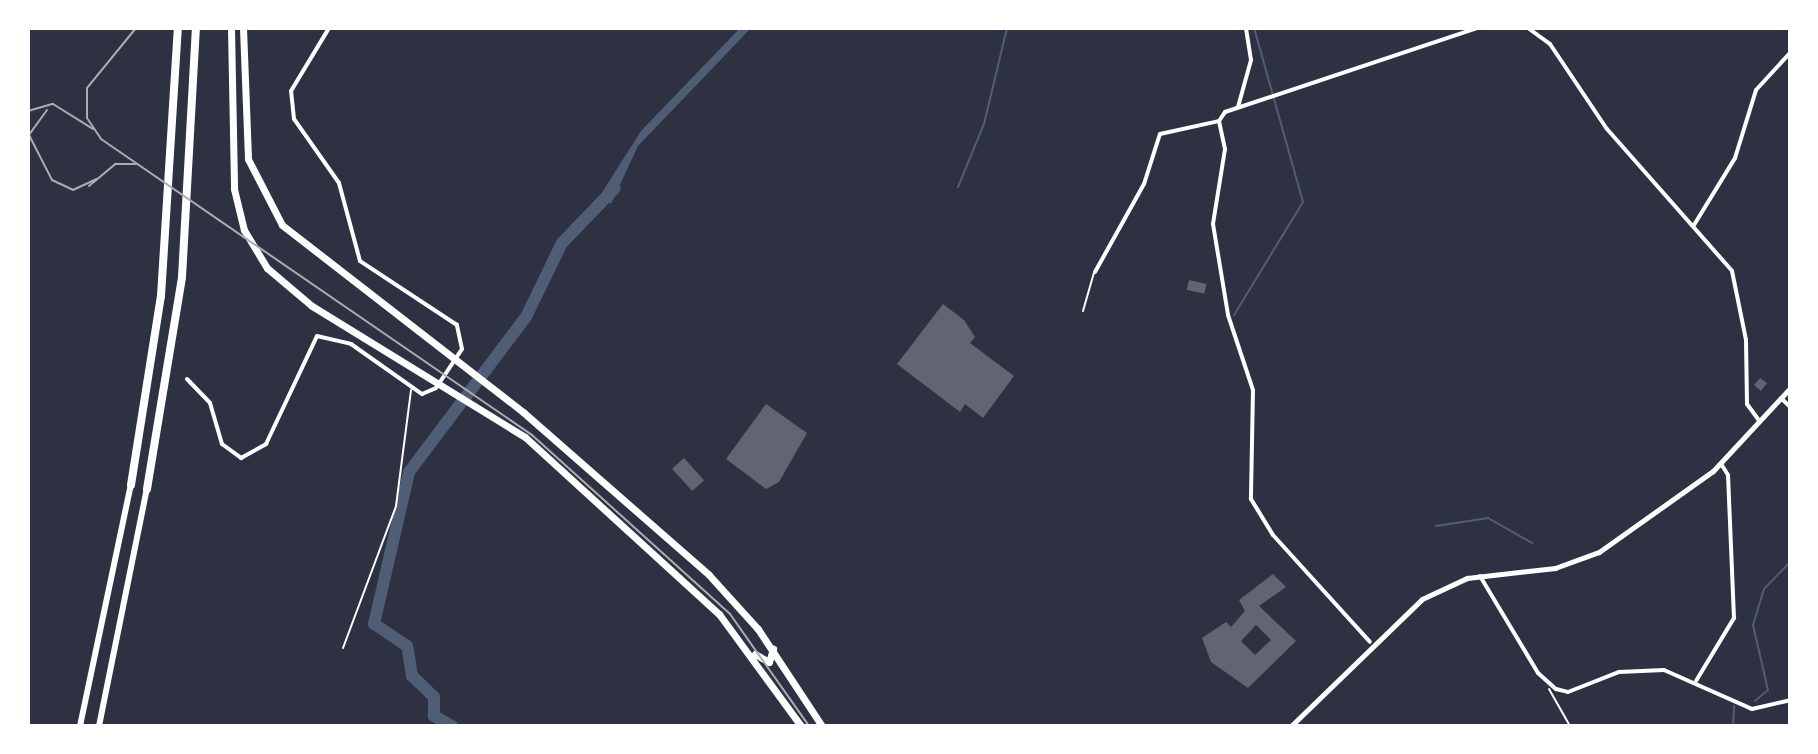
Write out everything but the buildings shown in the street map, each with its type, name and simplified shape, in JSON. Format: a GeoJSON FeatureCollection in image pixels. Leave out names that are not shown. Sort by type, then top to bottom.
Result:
{"type":"FeatureCollection","features":[{"type":"Feature","properties":{"kind":"highway"},"geometry":{"type":"LineString","coordinates":[[131,485],[171,193],[176,28]]}},
{"type":"Feature","properties":{"kind":"highway"},"geometry":{"type":"LineString","coordinates":[[147,489],[189,205],[199,28]]}},
{"type":"Feature","properties":{"kind":"main road"},"geometry":{"type":"LineString","coordinates":[[231,28],[232,170],[242,224],[255,250],[303,300],[472,399],[590,499],[767,662],[772,647]]}},
{"type":"Feature","properties":{"kind":"main road"},"geometry":{"type":"LineString","coordinates":[[243,28],[247,149],[271,211],[310,251],[484,382],[730,595],[772,647],[822,726]]}},
{"type":"Feature","properties":{"kind":"main road"},"geometry":{"type":"LineString","coordinates":[[590,499],[591,484],[606,485]]}},
{"type":"Feature","properties":{"kind":"main road"},"geometry":{"type":"LineString","coordinates":[[80,726],[131,485]]}},
{"type":"Feature","properties":{"kind":"main road"},"geometry":{"type":"LineString","coordinates":[[99,726],[147,489]]}},
{"type":"Feature","properties":{"kind":"main road"},"geometry":{"type":"LineString","coordinates":[[745,645],[801,726]]}},
{"type":"Feature","properties":{"kind":"street"},"geometry":{"type":"LineString","coordinates":[[187,379],[210,403],[228,452],[249,457],[266,444],[307,345],[325,334],[366,353],[411,390],[429,393],[442,380],[464,345],[460,328],[365,266],[346,216],[337,179],[301,133],[289,103],[329,28]]}},
{"type":"Feature","properties":{"kind":"street"},"geometry":{"type":"LineString","coordinates":[[1238,107],[1251,60],[1246,28]]}},
{"type":"Feature","properties":{"kind":"street"},"geometry":{"type":"LineString","coordinates":[[1095,272],[1144,184],[1160,134],[1219,121],[1238,107],[1478,28]]}},
{"type":"Feature","properties":{"kind":"street"},"geometry":{"type":"LineString","coordinates":[[1528,28],[1550,44],[1588,105],[1694,225],[1736,278],[1747,404],[1760,422]]}},
{"type":"Feature","properties":{"kind":"street"},"geometry":{"type":"LineString","coordinates":[[1694,225],[1735,158],[1754,94],[1769,73],[1790,53]]}},
{"type":"Feature","properties":{"kind":"street"},"geometry":{"type":"LineString","coordinates":[[1219,121],[1225,149],[1213,224],[1228,315],[1253,390],[1251,499],[1273,535],[1370,642]]}},
{"type":"Feature","properties":{"kind":"street"},"geometry":{"type":"LineString","coordinates":[[1291,726],[1370,642],[1429,594],[1480,576],[1593,556],[1721,464],[1790,388]]}},
{"type":"Feature","properties":{"kind":"street"},"geometry":{"type":"LineString","coordinates":[[1781,398],[1790,407]]}},
{"type":"Feature","properties":{"kind":"street"},"geometry":{"type":"LineString","coordinates":[[1696,681],[1734,618],[1728,475],[1721,464]]}},
{"type":"Feature","properties":{"kind":"street"},"geometry":{"type":"LineString","coordinates":[[1480,576],[1547,683],[1568,692],[1616,672],[1650,670],[1696,681],[1752,709],[1790,700]]}},
{"type":"Feature","properties":{"kind":"lane"},"geometry":{"type":"LineString","coordinates":[[1083,311],[1095,272]]}},
{"type":"Feature","properties":{"kind":"lane"},"geometry":{"type":"LineString","coordinates":[[343,648],[396,506],[411,390]]}},
{"type":"Feature","properties":{"kind":"path"},"geometry":{"type":"LineString","coordinates":[[1547,683],[1570,726]]}},
{"type":"Feature","properties":{"kind":"water"},"geometry":{"type":"Polygon","coordinates":[[[740,28],[751,28],[638,146],[611,204],[601,194],[641,131],[740,28]]]}},
{"type":"Feature","properties":{"kind":"waterway"},"geometry":{"type":"LineString","coordinates":[[958,187],[984,124],[1007,28]]}},
{"type":"Feature","properties":{"kind":"waterway"},"geometry":{"type":"LineString","coordinates":[[1234,315],[1303,202],[1254,28]]}},
{"type":"Feature","properties":{"kind":"waterway"},"geometry":{"type":"LineString","coordinates":[[452,726],[434,716],[434,697],[412,676],[407,646],[374,624],[409,472],[526,317],[562,243],[615,188]]}},
{"type":"Feature","properties":{"kind":"waterway"},"geometry":{"type":"LineString","coordinates":[[1436,526],[1488,518],[1532,543]]}},
{"type":"Feature","properties":{"kind":"waterway"},"geometry":{"type":"LineString","coordinates":[[1755,701],[1768,690],[1753,625],[1764,589],[1790,562]]}},
{"type":"Feature","properties":{"kind":"waterway"},"geometry":{"type":"LineString","coordinates":[[1733,726],[1734,706]]}},
{"type":"Feature","properties":{"kind":"tram line"},"geometry":{"type":"LineString","coordinates":[[136,28],[87,88],[87,118],[101,139],[532,435],[730,614],[809,726]]}},
{"type":"Feature","properties":{"kind":"tram line"},"geometry":{"type":"LineString","coordinates":[[28,111],[53,104],[93,129]]}},
{"type":"Feature","properties":{"kind":"tram line"},"geometry":{"type":"LineString","coordinates":[[47,110],[29,135],[52,180],[73,190],[97,179]]}},
{"type":"Feature","properties":{"kind":"tram line"},"geometry":{"type":"LineString","coordinates":[[89,186],[115,164],[136,164]]}}]}
